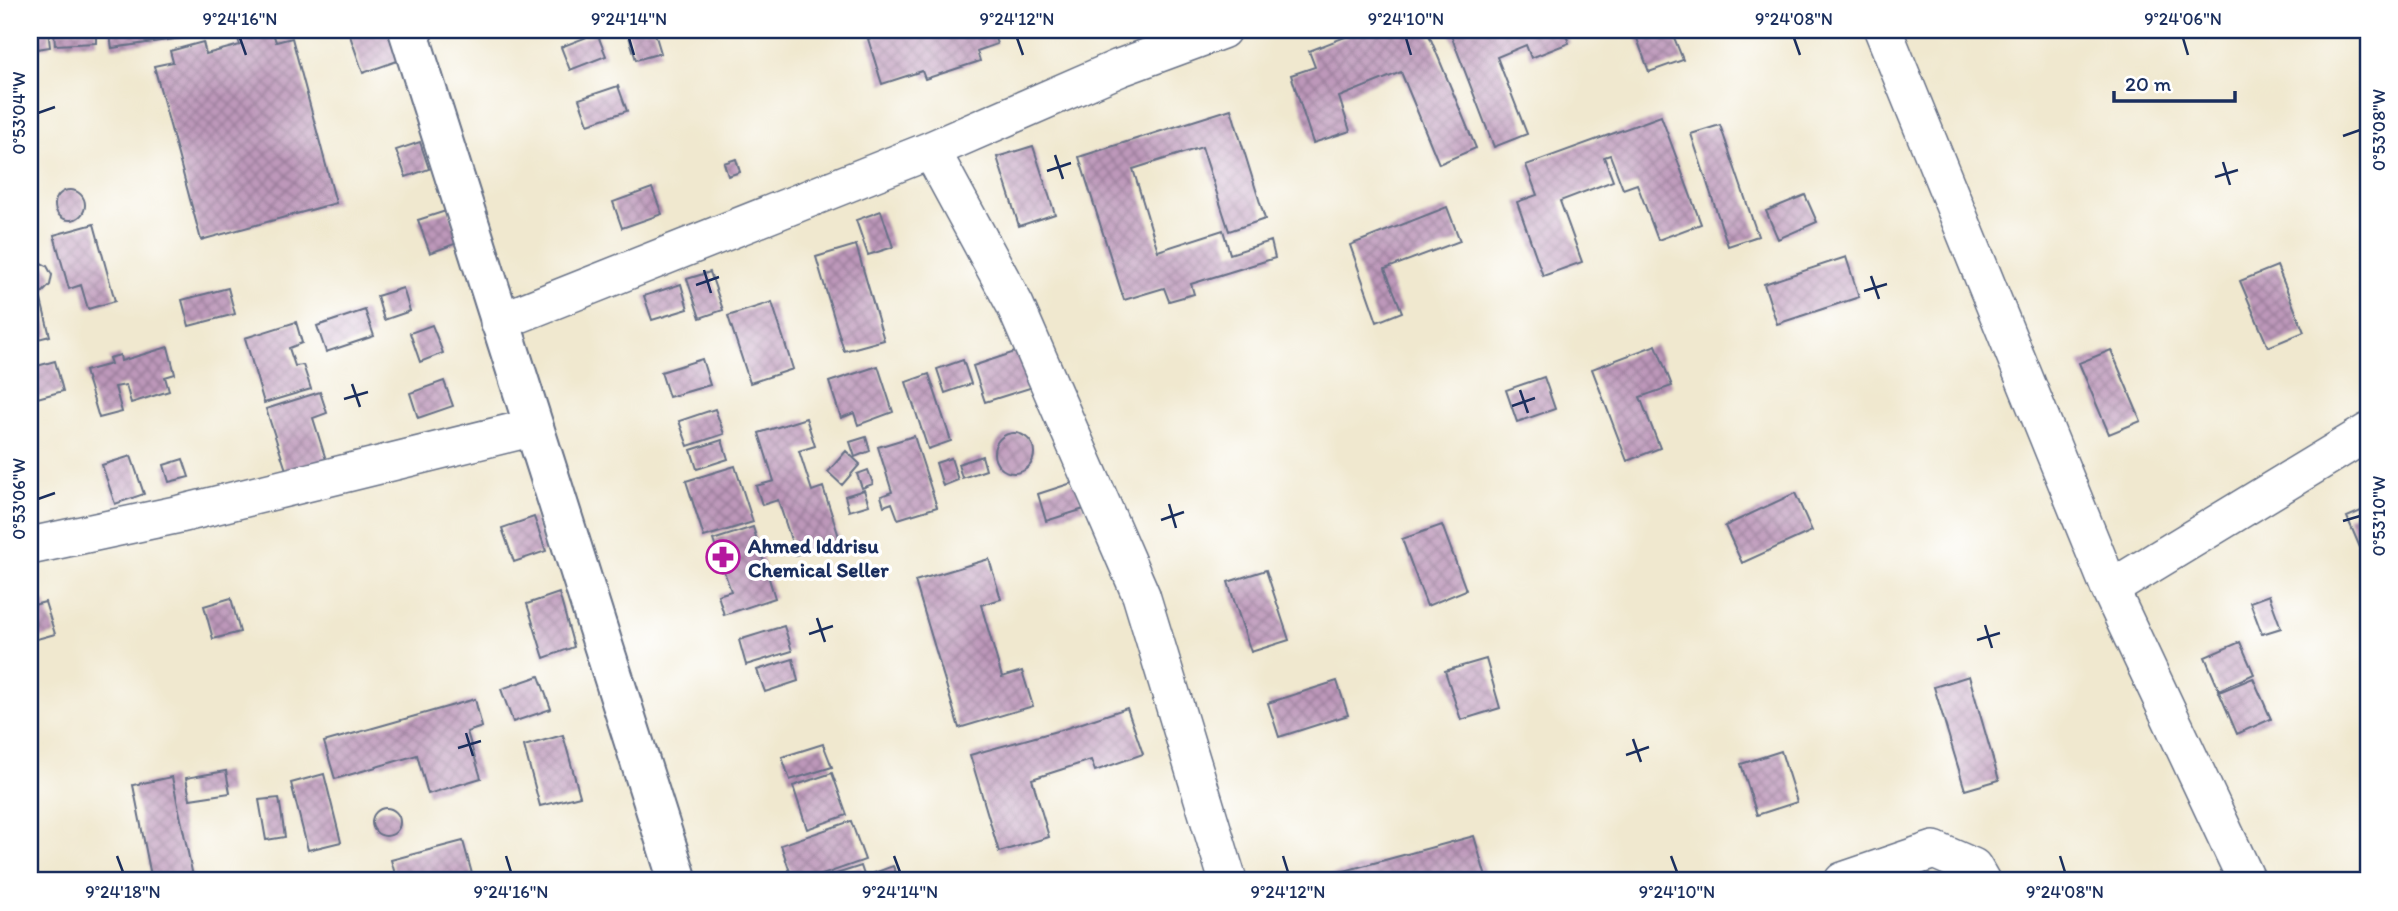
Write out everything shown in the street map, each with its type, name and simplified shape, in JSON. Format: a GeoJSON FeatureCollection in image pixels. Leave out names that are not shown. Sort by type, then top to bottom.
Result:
{"type":"FeatureCollection","features":[{"type":"Feature","properties":{"kind":"main road"},"geometry":{"type":"LineString","coordinates":[[408,30],[678,881]]}},
{"type":"Feature","properties":{"kind":"street"},"geometry":{"type":"LineString","coordinates":[[499,322],[931,150],[1119,68],[1222,30]]}},
{"type":"Feature","properties":{"kind":"street"},"geometry":{"type":"LineString","coordinates":[[1883,30],[2110,589],[2247,881]]}},
{"type":"Feature","properties":{"kind":"street"},"geometry":{"type":"LineString","coordinates":[[931,150],[1014,305],[1141,595],[1228,881]]}},
{"type":"Feature","properties":{"kind":"street"},"geometry":{"type":"LineString","coordinates":[[30,546],[180,514],[534,426]]}},
{"type":"Feature","properties":{"kind":"street"},"geometry":{"type":"LineString","coordinates":[[2110,589],[2368,432]]}},
{"type":"Feature","properties":{"kind":"street"},"geometry":{"type":"LineString","coordinates":[[1843,881],[1934,849],[1973,867],[1981,881]]}},
{"type":"Feature","properties":{"kind":"building"},"geometry":{"type":"Polygon","coordinates":[[[30,30],[48,30],[50,47],[30,50],[30,30]]]}},
{"type":"Feature","properties":{"kind":"building"},"geometry":{"type":"Polygon","coordinates":[[[54,30],[96,30],[96,43],[55,45],[54,30]]]}},
{"type":"Feature","properties":{"kind":"building"},"geometry":{"type":"Polygon","coordinates":[[[109,30],[215,30],[216,33],[112,48],[109,30]]]}},
{"type":"Feature","properties":{"kind":"building"},"geometry":{"type":"Polygon","coordinates":[[[256,30],[272,30],[276,42],[292,38],[336,203],[201,240],[154,66],[173,62],[170,51],[203,42],[206,54],[240,45],[237,35],[256,30]]]}},
{"type":"Feature","properties":{"kind":"building"},"geometry":{"type":"Polygon","coordinates":[[[348,30],[390,30],[400,60],[363,73],[348,30]]]}},
{"type":"Feature","properties":{"kind":"building"},"geometry":{"type":"Polygon","coordinates":[[[627,30],[654,30],[661,53],[636,60],[627,30]]]}},
{"type":"Feature","properties":{"kind":"building"},"geometry":{"type":"Polygon","coordinates":[[[897,30],[992,30],[997,44],[977,51],[980,61],[925,79],[922,71],[882,84],[868,39],[897,30]]]}},
{"type":"Feature","properties":{"kind":"building"},"geometry":{"type":"Polygon","coordinates":[[[1363,30],[1427,30],[1476,148],[1439,164],[1401,72],[1339,97],[1350,131],[1313,143],[1291,75],[1315,67],[1309,51],[1363,30]]]}},
{"type":"Feature","properties":{"kind":"building"},"geometry":{"type":"Polygon","coordinates":[[[1449,30],[1564,30],[1569,43],[1531,58],[1526,45],[1497,57],[1527,134],[1494,147],[1449,30]]]}},
{"type":"Feature","properties":{"kind":"building"},"geometry":{"type":"Polygon","coordinates":[[[1634,30],[1671,30],[1683,60],[1649,72],[1634,30]]]}},
{"type":"Feature","properties":{"kind":"building"},"geometry":{"type":"Polygon","coordinates":[[[597,33],[606,56],[570,70],[561,47],[597,33]]]}},
{"type":"Feature","properties":{"kind":"building"},"geometry":{"type":"Polygon","coordinates":[[[618,86],[627,111],[588,124],[579,99],[618,86]]]}},
{"type":"Feature","properties":{"kind":"building"},"geometry":{"type":"Polygon","coordinates":[[[1231,109],[1265,219],[1229,231],[1202,147],[1133,169],[1158,251],[1223,230],[1230,254],[1271,241],[1275,258],[1191,284],[1194,294],[1169,301],[1164,288],[1124,300],[1079,157],[1231,109]]]}},
{"type":"Feature","properties":{"kind":"building"},"geometry":{"type":"Polygon","coordinates":[[[1661,116],[1701,224],[1658,240],[1637,184],[1623,189],[1610,155],[1604,157],[1613,181],[1560,201],[1582,262],[1543,276],[1517,202],[1537,195],[1526,165],[1661,116]]]}},
{"type":"Feature","properties":{"kind":"building"},"geometry":{"type":"Polygon","coordinates":[[[1720,125],[1758,236],[1728,246],[1691,134],[1720,125]]]}},
{"type":"Feature","properties":{"kind":"building"},"geometry":{"type":"Polygon","coordinates":[[[420,142],[429,169],[406,177],[396,150],[420,142]]]}},
{"type":"Feature","properties":{"kind":"building"},"geometry":{"type":"Polygon","coordinates":[[[1033,146],[1055,214],[1019,226],[997,157],[1033,146]]]}},
{"type":"Feature","properties":{"kind":"building"},"geometry":{"type":"Polygon","coordinates":[[[736,159],[740,172],[728,176],[724,163],[736,159]]]}},
{"type":"Feature","properties":{"kind":"building"},"geometry":{"type":"Polygon","coordinates":[[[652,188],[662,214],[622,228],[613,202],[652,188]]]}},
{"type":"Feature","properties":{"kind":"building"},"geometry":{"type":"Polygon","coordinates":[[[70,190],[81,194],[85,205],[81,216],[70,220],[59,216],[55,205],[59,194],[70,190]]]}},
{"type":"Feature","properties":{"kind":"building"},"geometry":{"type":"Polygon","coordinates":[[[1805,195],[1817,222],[1778,239],[1766,211],[1805,195]]]}},
{"type":"Feature","properties":{"kind":"building"},"geometry":{"type":"Polygon","coordinates":[[[1447,207],[1460,241],[1385,269],[1402,312],[1377,322],[1350,245],[1447,207]]]}},
{"type":"Feature","properties":{"kind":"building"},"geometry":{"type":"Polygon","coordinates":[[[449,210],[460,242],[430,253],[418,220],[449,210]]]}},
{"type":"Feature","properties":{"kind":"building"},"geometry":{"type":"Polygon","coordinates":[[[881,211],[893,247],[868,255],[856,220],[881,211]]]}},
{"type":"Feature","properties":{"kind":"building"},"geometry":{"type":"Polygon","coordinates":[[[94,224],[115,301],[88,309],[81,285],[69,289],[54,235],[94,224]]]}},
{"type":"Feature","properties":{"kind":"building"},"geometry":{"type":"Polygon","coordinates":[[[856,245],[884,340],[844,351],[816,257],[856,245]]]}},
{"type":"Feature","properties":{"kind":"building"},"geometry":{"type":"Polygon","coordinates":[[[1846,257],[1859,297],[1777,324],[1764,284],[1846,257]]]}},
{"type":"Feature","properties":{"kind":"building"},"geometry":{"type":"Polygon","coordinates":[[[39,262],[47,266],[52,275],[50,285],[43,292],[33,293],[30,291],[30,263],[39,262]]]}},
{"type":"Feature","properties":{"kind":"building"},"geometry":{"type":"Polygon","coordinates":[[[2277,266],[2304,332],[2268,347],[2240,281],[2277,266]]]}},
{"type":"Feature","properties":{"kind":"building"},"geometry":{"type":"Polygon","coordinates":[[[710,272],[723,310],[700,318],[687,279],[710,272]]]}},
{"type":"Feature","properties":{"kind":"building"},"geometry":{"type":"Polygon","coordinates":[[[681,284],[688,309],[652,320],[644,296],[681,284]]]}},
{"type":"Feature","properties":{"kind":"building"},"geometry":{"type":"Polygon","coordinates":[[[228,288],[235,314],[189,326],[182,300],[228,288]]]}},
{"type":"Feature","properties":{"kind":"building"},"geometry":{"type":"Polygon","coordinates":[[[403,288],[410,311],[384,320],[377,296],[403,288]]]}},
{"type":"Feature","properties":{"kind":"building"},"geometry":{"type":"Polygon","coordinates":[[[41,300],[50,336],[30,341],[30,302],[41,300]]]}},
{"type":"Feature","properties":{"kind":"building"},"geometry":{"type":"Polygon","coordinates":[[[772,302],[793,369],[750,383],[728,316],[772,302]]]}},
{"type":"Feature","properties":{"kind":"building"},"geometry":{"type":"Polygon","coordinates":[[[365,310],[374,336],[326,352],[317,326],[365,310]]]}},
{"type":"Feature","properties":{"kind":"building"},"geometry":{"type":"Polygon","coordinates":[[[296,322],[302,343],[289,348],[295,366],[303,365],[311,389],[264,403],[245,338],[296,322]]]}},
{"type":"Feature","properties":{"kind":"building"},"geometry":{"type":"Polygon","coordinates":[[[432,325],[443,353],[420,362],[410,333],[432,325]]]}},
{"type":"Feature","properties":{"kind":"building"},"geometry":{"type":"Polygon","coordinates":[[[1656,345],[1672,386],[1640,397],[1660,448],[1627,461],[1592,369],[1656,345]]]}},
{"type":"Feature","properties":{"kind":"building"},"geometry":{"type":"Polygon","coordinates":[[[168,347],[175,374],[165,377],[169,391],[131,403],[126,385],[115,387],[122,412],[99,418],[85,371],[111,364],[109,358],[120,355],[121,361],[168,347]]]}},
{"type":"Feature","properties":{"kind":"building"},"geometry":{"type":"Polygon","coordinates":[[[1024,349],[1036,386],[985,402],[973,366],[1024,349]]]}},
{"type":"Feature","properties":{"kind":"building"},"geometry":{"type":"Polygon","coordinates":[[[2111,350],[2141,421],[2109,434],[2079,363],[2111,350]]]}},
{"type":"Feature","properties":{"kind":"building"},"geometry":{"type":"Polygon","coordinates":[[[702,359],[710,385],[669,397],[661,372],[702,359]]]}},
{"type":"Feature","properties":{"kind":"building"},"geometry":{"type":"Polygon","coordinates":[[[963,360],[971,384],[945,393],[937,369],[963,360]]]}},
{"type":"Feature","properties":{"kind":"building"},"geometry":{"type":"Polygon","coordinates":[[[55,361],[63,391],[30,400],[30,368],[55,361]]]}},
{"type":"Feature","properties":{"kind":"building"},"geometry":{"type":"Polygon","coordinates":[[[878,366],[893,412],[858,425],[854,413],[841,418],[829,382],[878,366]]]}},
{"type":"Feature","properties":{"kind":"building"},"geometry":{"type":"Polygon","coordinates":[[[929,374],[951,441],[928,449],[906,382],[929,374]]]}},
{"type":"Feature","properties":{"kind":"building"},"geometry":{"type":"Polygon","coordinates":[[[1544,377],[1555,409],[1517,422],[1506,390],[1544,377]]]}},
{"type":"Feature","properties":{"kind":"building"},"geometry":{"type":"Polygon","coordinates":[[[444,381],[453,406],[418,418],[410,393],[444,381]]]}},
{"type":"Feature","properties":{"kind":"building"},"geometry":{"type":"Polygon","coordinates":[[[320,392],[327,413],[313,418],[327,463],[288,476],[266,409],[320,392]]]}},
{"type":"Feature","properties":{"kind":"building"},"geometry":{"type":"Polygon","coordinates":[[[715,409],[724,434],[688,446],[679,421],[715,409]]]}},
{"type":"Feature","properties":{"kind":"building"},"geometry":{"type":"Polygon","coordinates":[[[806,418],[815,446],[799,451],[812,491],[823,487],[840,540],[796,555],[778,500],[762,505],[756,486],[774,481],[759,433],[806,418]]]}},
{"type":"Feature","properties":{"kind":"building"},"geometry":{"type":"Polygon","coordinates":[[[1014,433],[1028,439],[1034,453],[1028,467],[1014,473],[1000,467],[994,453],[1000,439],[1014,433]]]}},
{"type":"Feature","properties":{"kind":"building"},"geometry":{"type":"Polygon","coordinates":[[[914,436],[937,507],[898,519],[892,503],[884,506],[881,496],[892,492],[878,447],[914,436]]]}},
{"type":"Feature","properties":{"kind":"building"},"geometry":{"type":"Polygon","coordinates":[[[866,437],[870,451],[855,457],[850,442],[866,437]]]}},
{"type":"Feature","properties":{"kind":"building"},"geometry":{"type":"Polygon","coordinates":[[[722,440],[728,459],[697,469],[691,450],[722,440]]]}},
{"type":"Feature","properties":{"kind":"building"},"geometry":{"type":"Polygon","coordinates":[[[846,451],[860,464],[842,485],[828,472],[846,451]]]}},
{"type":"Feature","properties":{"kind":"building"},"geometry":{"type":"Polygon","coordinates":[[[131,456],[144,494],[115,504],[102,465],[131,456]]]}},
{"type":"Feature","properties":{"kind":"building"},"geometry":{"type":"Polygon","coordinates":[[[982,456],[986,470],[962,478],[958,464],[982,456]]]}},
{"type":"Feature","properties":{"kind":"building"},"geometry":{"type":"Polygon","coordinates":[[[951,458],[958,480],[943,486],[936,463],[951,458]]]}},
{"type":"Feature","properties":{"kind":"building"},"geometry":{"type":"Polygon","coordinates":[[[183,459],[189,477],[169,482],[164,465],[183,459]]]}},
{"type":"Feature","properties":{"kind":"building"},"geometry":{"type":"Polygon","coordinates":[[[735,466],[753,522],[704,537],[686,481],[735,466]]]}},
{"type":"Feature","properties":{"kind":"building"},"geometry":{"type":"Polygon","coordinates":[[[868,470],[873,484],[862,488],[857,474],[868,470]]]}},
{"type":"Feature","properties":{"kind":"building"},"geometry":{"type":"Polygon","coordinates":[[[1075,482],[1084,509],[1046,521],[1038,494],[1075,482]]]}},
{"type":"Feature","properties":{"kind":"building"},"geometry":{"type":"Polygon","coordinates":[[[864,490],[869,505],[849,511],[845,496],[864,490]]]}},
{"type":"Feature","properties":{"kind":"building"},"geometry":{"type":"Polygon","coordinates":[[[1795,493],[1812,531],[1742,563],[1725,526],[1795,493]]]}},
{"type":"Feature","properties":{"kind":"building"},"geometry":{"type":"Polygon","coordinates":[[[2368,508],[2368,566],[2347,517],[2368,508]]]}},
{"type":"Feature","properties":{"kind":"building"},"geometry":{"type":"Polygon","coordinates":[[[534,517],[546,551],[514,562],[502,528],[534,517]]]}},
{"type":"Feature","properties":{"kind":"building"},"geometry":{"type":"Polygon","coordinates":[[[1442,525],[1466,590],[1427,606],[1402,539],[1442,525]]]}},
{"type":"Feature","properties":{"kind":"building"},"geometry":{"type":"Polygon","coordinates":[[[753,527],[775,598],[724,615],[718,595],[731,591],[713,540],[753,527]]]}},
{"type":"Feature","properties":{"kind":"building"},"geometry":{"type":"Polygon","coordinates":[[[989,559],[1001,599],[981,605],[1002,677],[1022,671],[1033,706],[959,728],[915,581],[989,559]]]}},
{"type":"Feature","properties":{"kind":"building"},"geometry":{"type":"Polygon","coordinates":[[[1266,570],[1289,640],[1251,652],[1228,582],[1266,570]]]}},
{"type":"Feature","properties":{"kind":"building"},"geometry":{"type":"Polygon","coordinates":[[[559,593],[574,647],[544,658],[527,604],[559,593]]]}},
{"type":"Feature","properties":{"kind":"building"},"geometry":{"type":"Polygon","coordinates":[[[2269,595],[2281,628],[2262,634],[2250,602],[2269,595]]]}},
{"type":"Feature","properties":{"kind":"building"},"geometry":{"type":"Polygon","coordinates":[[[231,598],[240,632],[213,639],[204,606],[231,598]]]}},
{"type":"Feature","properties":{"kind":"building"},"geometry":{"type":"Polygon","coordinates":[[[45,602],[55,634],[30,641],[30,606],[45,602]]]}},
{"type":"Feature","properties":{"kind":"building"},"geometry":{"type":"Polygon","coordinates":[[[784,626],[792,651],[746,665],[739,640],[784,626]]]}},
{"type":"Feature","properties":{"kind":"building"},"geometry":{"type":"Polygon","coordinates":[[[2240,642],[2254,674],[2219,690],[2205,657],[2240,642]]]}},
{"type":"Feature","properties":{"kind":"building"},"geometry":{"type":"Polygon","coordinates":[[[793,659],[798,681],[765,692],[757,670],[793,659]]]}},
{"type":"Feature","properties":{"kind":"building"},"geometry":{"type":"Polygon","coordinates":[[[1486,659],[1500,708],[1461,720],[1445,671],[1486,659]]]}},
{"type":"Feature","properties":{"kind":"building"},"geometry":{"type":"Polygon","coordinates":[[[539,676],[551,709],[513,722],[501,689],[539,676]]]}},
{"type":"Feature","properties":{"kind":"building"},"geometry":{"type":"Polygon","coordinates":[[[1969,676],[1999,780],[1965,790],[1934,687],[1969,676]]]}},
{"type":"Feature","properties":{"kind":"building"},"geometry":{"type":"Polygon","coordinates":[[[2253,678],[2271,719],[2237,734],[2219,692],[2253,678]]]}},
{"type":"Feature","properties":{"kind":"building"},"geometry":{"type":"Polygon","coordinates":[[[1337,681],[1348,715],[1279,737],[1268,703],[1337,681]]]}},
{"type":"Feature","properties":{"kind":"building"},"geometry":{"type":"Polygon","coordinates":[[[475,699],[482,727],[467,732],[481,778],[428,794],[417,755],[335,779],[324,742],[475,699]]]}},
{"type":"Feature","properties":{"kind":"building"},"geometry":{"type":"Polygon","coordinates":[[[1127,708],[1143,754],[1095,771],[1091,760],[1032,779],[1049,837],[999,852],[970,755],[1127,708]]]}},
{"type":"Feature","properties":{"kind":"building"},"geometry":{"type":"Polygon","coordinates":[[[563,735],[580,796],[540,806],[524,746],[563,735]]]}},
{"type":"Feature","properties":{"kind":"building"},"geometry":{"type":"Polygon","coordinates":[[[823,744],[832,767],[790,780],[782,757],[823,744]]]}},
{"type":"Feature","properties":{"kind":"building"},"geometry":{"type":"Polygon","coordinates":[[[1781,751],[1797,802],[1757,815],[1741,764],[1781,751]]]}},
{"type":"Feature","properties":{"kind":"building"},"geometry":{"type":"Polygon","coordinates":[[[226,771],[230,793],[190,799],[186,778],[226,771]]]}},
{"type":"Feature","properties":{"kind":"building"},"geometry":{"type":"Polygon","coordinates":[[[832,773],[847,815],[807,829],[793,786],[832,773]]]}},
{"type":"Feature","properties":{"kind":"building"},"geometry":{"type":"Polygon","coordinates":[[[324,774],[341,842],[308,850],[291,783],[324,774]]]}},
{"type":"Feature","properties":{"kind":"building"},"geometry":{"type":"Polygon","coordinates":[[[172,777],[194,881],[152,881],[133,785],[172,777]]]}},
{"type":"Feature","properties":{"kind":"building"},"geometry":{"type":"Polygon","coordinates":[[[279,798],[285,837],[266,840],[259,800],[279,798]]]}},
{"type":"Feature","properties":{"kind":"building"},"geometry":{"type":"Polygon","coordinates":[[[386,808],[396,812],[400,822],[396,832],[386,836],[376,832],[372,822],[376,812],[386,808]]]}},
{"type":"Feature","properties":{"kind":"building"},"geometry":{"type":"Polygon","coordinates":[[[851,821],[865,860],[805,881],[793,881],[781,845],[851,821]]]}},
{"type":"Feature","properties":{"kind":"building"},"geometry":{"type":"Polygon","coordinates":[[[1474,836],[1487,881],[1446,881],[1445,878],[1431,881],[1307,881],[1474,836]]]}},
{"type":"Feature","properties":{"kind":"building"},"geometry":{"type":"Polygon","coordinates":[[[463,841],[474,881],[397,881],[391,860],[463,841]]]}},
{"type":"Feature","properties":{"kind":"building"},"geometry":{"type":"Polygon","coordinates":[[[861,866],[866,881],[825,881],[824,878],[861,866]]]}},
{"type":"Feature","properties":{"kind":"building"},"geometry":{"type":"Polygon","coordinates":[[[893,866],[898,878],[877,881],[874,873],[893,866]]]}},
{"type":"Feature","properties":{"kind":"place","name":"Ahmed Iddrisu Chemical Seller"},"geometry":{"type":"Point","coordinates":[723,557]}}]}
